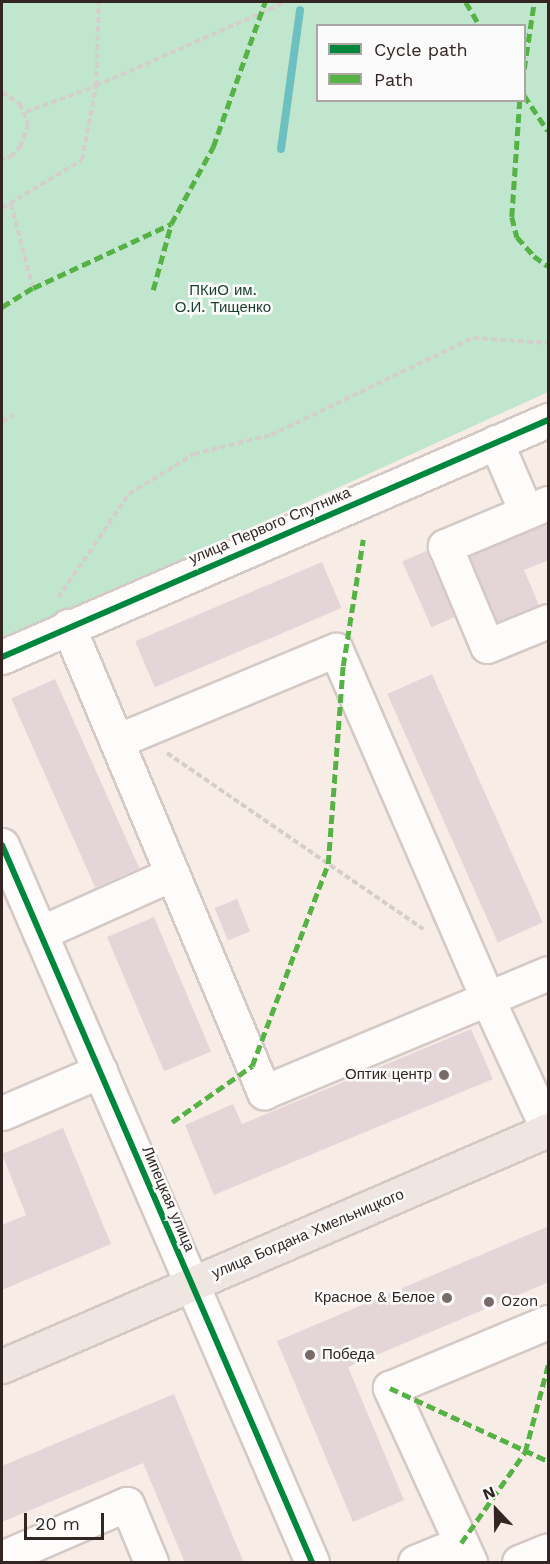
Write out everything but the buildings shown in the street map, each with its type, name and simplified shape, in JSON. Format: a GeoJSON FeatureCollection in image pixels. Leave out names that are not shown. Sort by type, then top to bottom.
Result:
{"type":"FeatureCollection","features":[{"type":"Feature","properties":{"kind":"main road","name":"улица Богдана Хмельницкого"},"geometry":{"type":"LineString","coordinates":[[2,1366],[549,1130]]}},
{"type":"Feature","properties":{"kind":"street","name":"улица Первого Спутника"},"geometry":{"type":"LineString","coordinates":[[2,657],[61,615],[549,420]]}},
{"type":"Feature","properties":{"kind":"street"},"geometry":{"type":"LineString","coordinates":[[496,442],[537,507],[446,546],[487,646],[549,621]]}},
{"type":"Feature","properties":{"kind":"street"},"geometry":{"type":"LineString","coordinates":[[61,615],[127,736],[172,874],[264,1092],[549,972]]}},
{"type":"Feature","properties":{"kind":"street"},"geometry":{"type":"LineString","coordinates":[[127,736],[336,650],[487,998],[549,1130]]}},
{"type":"Feature","properties":{"kind":"street","name":"Липецкая улица"},"geometry":{"type":"LineString","coordinates":[[2,845],[312,1563]]}},
{"type":"Feature","properties":{"kind":"street"},"geometry":{"type":"LineString","coordinates":[[40,933],[172,874]]}},
{"type":"Feature","properties":{"kind":"street"},"geometry":{"type":"LineString","coordinates":[[2,1113],[100,1071]]}},
{"type":"Feature","properties":{"kind":"street"},"geometry":{"type":"LineString","coordinates":[[415,1563],[465,1553],[390,1388],[549,1322]]}},
{"type":"Feature","properties":{"kind":"street"},"geometry":{"type":"LineString","coordinates":[[2,1558],[127,1504],[151,1563]]}},
{"type":"Feature","properties":{"kind":"street"},"geometry":{"type":"LineString","coordinates":[[519,1563],[549,1550]]}},
{"type":"Feature","properties":{"kind":"path"},"geometry":{"type":"LineString","coordinates":[[2,208],[82,160],[96,86],[99,2]]}},
{"type":"Feature","properties":{"kind":"path"},"geometry":{"type":"LineString","coordinates":[[26,112],[96,86],[286,2]]}},
{"type":"Feature","properties":{"kind":"path"},"geometry":{"type":"LineString","coordinates":[[2,92],[13,97],[26,112],[28,124],[27,136],[13,155],[2,160]]}},
{"type":"Feature","properties":{"kind":"path"},"geometry":{"type":"LineString","coordinates":[[10,204],[33,288]]}},
{"type":"Feature","properties":{"kind":"path"},"geometry":{"type":"LineString","coordinates":[[61,615],[129,494],[194,454],[271,435],[473,338],[549,343]]}},
{"type":"Feature","properties":{"kind":"path"},"geometry":{"type":"LineString","coordinates":[[2,422],[13,416]]}},
{"type":"Feature","properties":{"kind":"path"},"geometry":{"type":"LineString","coordinates":[[127,736],[433,936]]}},
{"type":"Feature","properties":{"kind":"green space","name":"ПКиО им. О.И. Тищенко"},"geometry":{"type":"Polygon","coordinates":[[[2,2],[548,2],[548,392],[2,641],[2,2]]]}},
{"type":"Feature","properties":{"kind":"waterway"},"geometry":{"type":"LineString","coordinates":[[281,149],[300,10]]}},
{"type":"Feature","properties":{"kind":"marked path"},"geometry":{"type":"LineString","coordinates":[[2,307],[33,288],[171,224],[213,147],[265,2]]}},
{"type":"Feature","properties":{"kind":"marked path"},"geometry":{"type":"LineString","coordinates":[[466,2],[479,24]]}},
{"type":"Feature","properties":{"kind":"marked path"},"geometry":{"type":"LineString","coordinates":[[526,56],[534,2]]}},
{"type":"Feature","properties":{"kind":"marked path"},"geometry":{"type":"LineString","coordinates":[[526,98],[548,131]]}},
{"type":"Feature","properties":{"kind":"marked path"},"geometry":{"type":"LineString","coordinates":[[520,102],[512,217],[517,237],[534,256],[548,266]]}},
{"type":"Feature","properties":{"kind":"marked path"},"geometry":{"type":"LineString","coordinates":[[153,290],[171,224]]}},
{"type":"Feature","properties":{"kind":"marked path"},"geometry":{"type":"LineString","coordinates":[[172,1122],[252,1066],[328,864],[343,666],[363,540]]}},
{"type":"Feature","properties":{"kind":"marked path"},"geometry":{"type":"LineString","coordinates":[[461,1543],[525,1452],[548,1365]]}},
{"type":"Feature","properties":{"kind":"marked path"},"geometry":{"type":"LineString","coordinates":[[390,1388],[548,1461]]}},
{"type":"Feature","properties":{"kind":"cycle path"},"geometry":{"type":"LineString","coordinates":[[2,657],[548,420]]}},
{"type":"Feature","properties":{"kind":"cycle path"},"geometry":{"type":"LineString","coordinates":[[2,845],[312,1562]]}},
{"type":"Feature","properties":{"kind":"place","name":"Оптик центр"},"geometry":{"type":"Point","coordinates":[444,1075]}},
{"type":"Feature","properties":{"kind":"place","name":"Красное & Белое"},"geometry":{"type":"Point","coordinates":[447,1298]}},
{"type":"Feature","properties":{"kind":"place","name":"Ozon"},"geometry":{"type":"Point","coordinates":[489,1302]}},
{"type":"Feature","properties":{"kind":"place","name":"Победа"},"geometry":{"type":"Point","coordinates":[310,1355]}}]}
